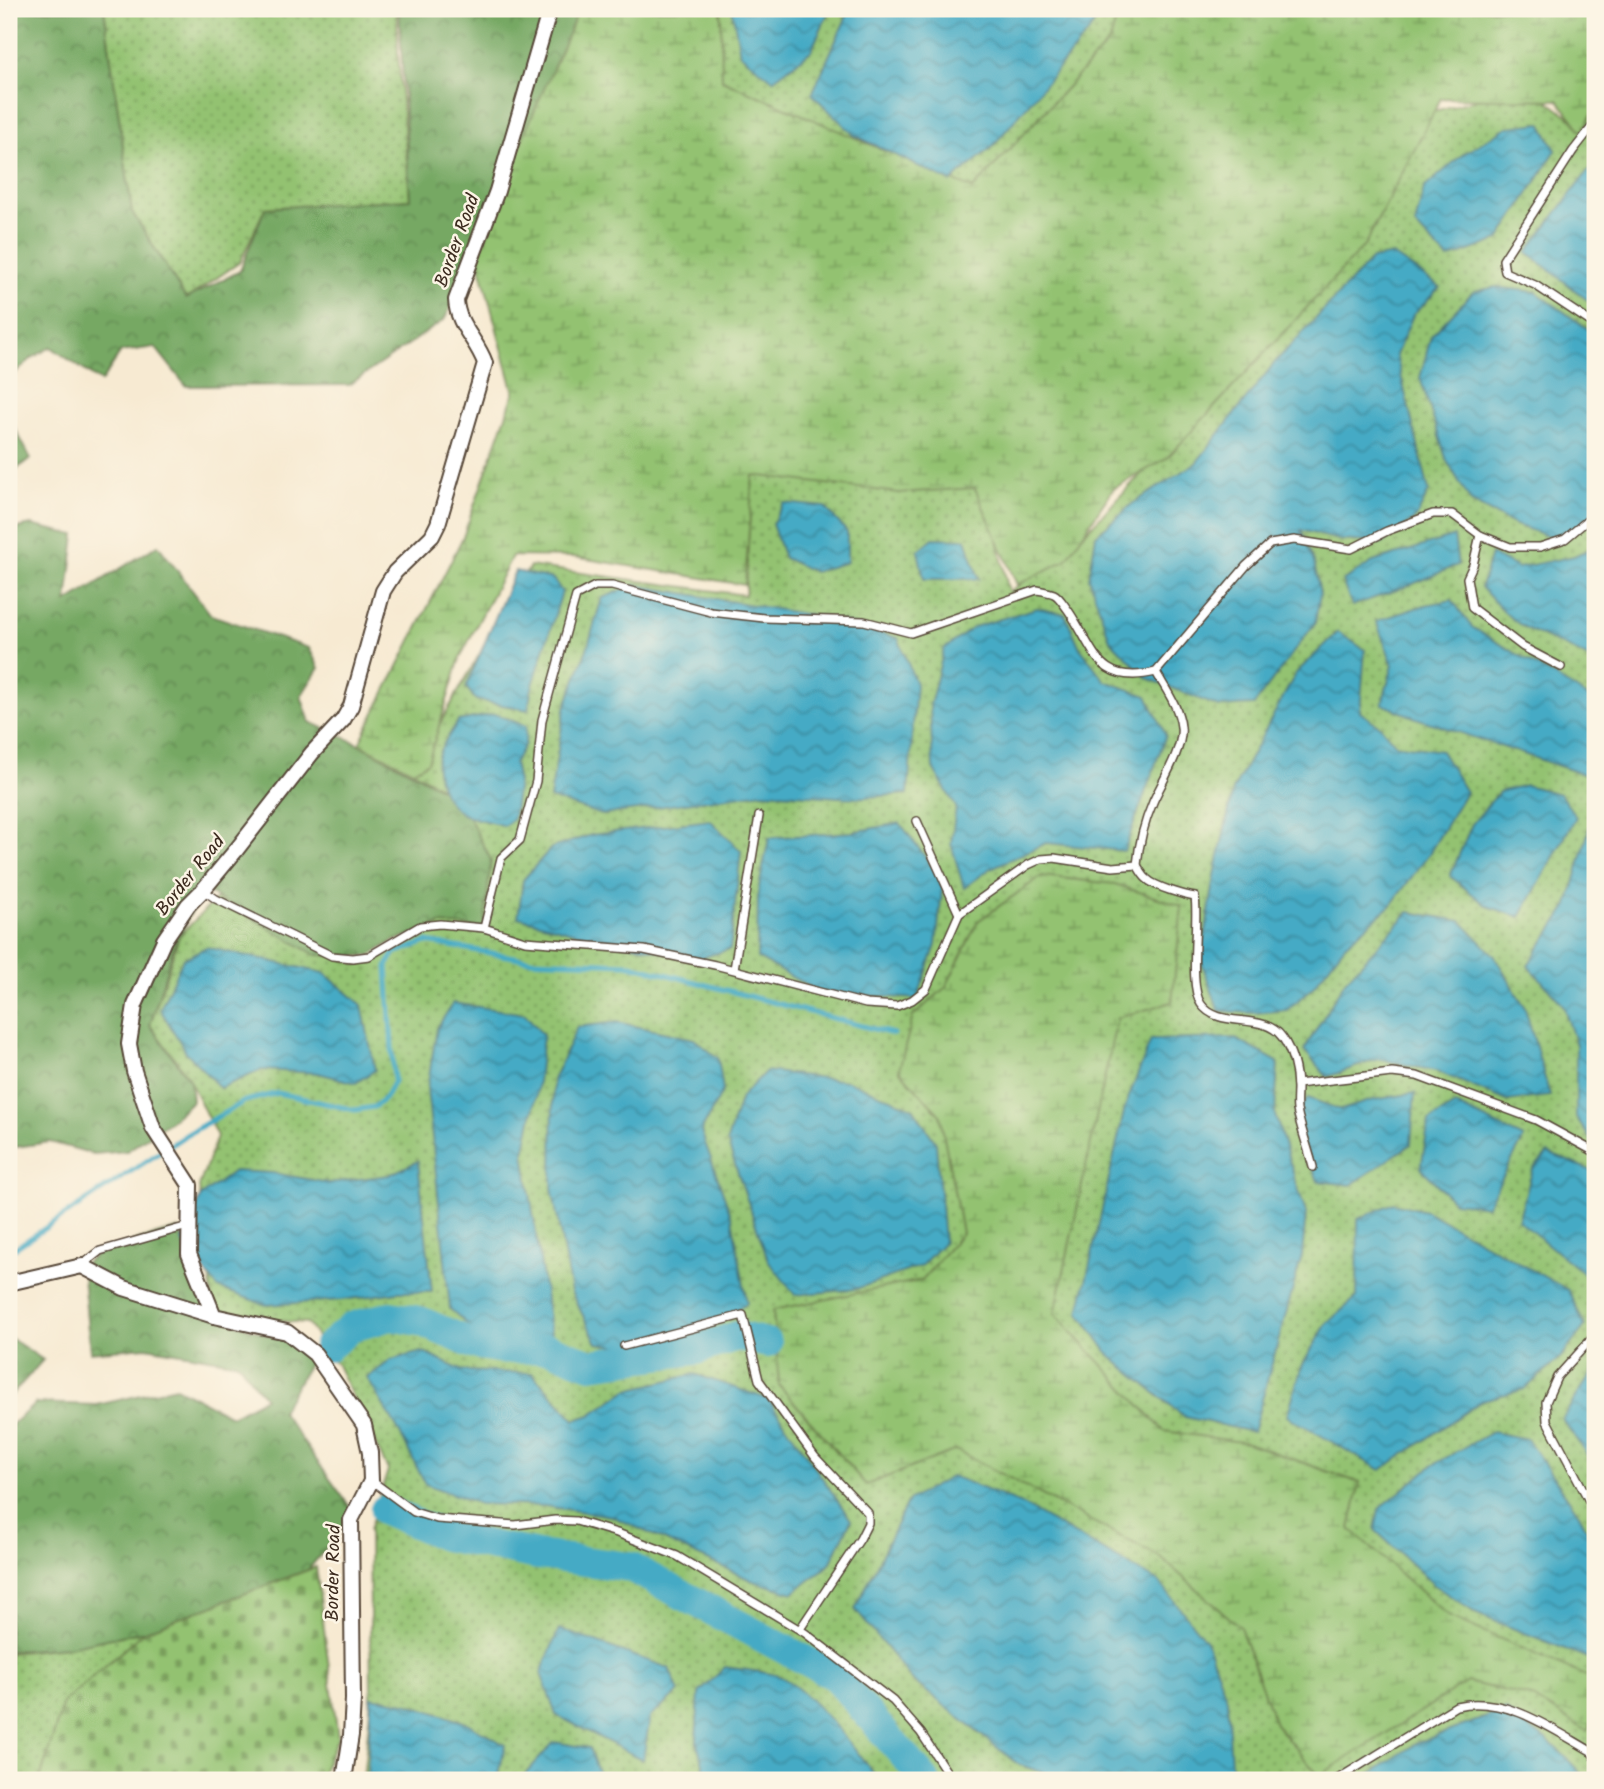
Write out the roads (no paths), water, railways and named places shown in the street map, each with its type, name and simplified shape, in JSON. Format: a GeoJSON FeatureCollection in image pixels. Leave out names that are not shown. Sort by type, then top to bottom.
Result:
{"type":"FeatureCollection","features":[{"type":"Feature","properties":{"kind":"street","name":"Border Road"},"geometry":{"type":"LineString","coordinates":[[214,1316],[189,1254],[188,1226],[192,1193],[186,1178],[153,1128],[134,1071],[129,1044],[135,1005],[164,940],[188,905],[204,890],[312,752],[343,720],[351,706],[383,591],[396,572],[432,536],[438,524],[485,363],[481,352],[463,326],[456,300],[497,191],[550,9]]}},
{"type":"Feature","properties":{"kind":"street"},"geometry":{"type":"LineString","coordinates":[[9,1283],[82,1266],[124,1288],[214,1316],[287,1332],[315,1354],[363,1425],[370,1453],[371,1481]]}},
{"type":"Feature","properties":{"kind":"street","name":"Border Road"},"geometry":{"type":"LineString","coordinates":[[344,1780],[353,1699],[351,1520],[371,1481]]}},
{"type":"Feature","properties":{"kind":"lane"},"geometry":{"type":"LineString","coordinates":[[1595,123],[1573,151],[1503,260],[1505,272],[1535,285],[1595,325]]}},
{"type":"Feature","properties":{"kind":"lane"},"geometry":{"type":"LineString","coordinates":[[484,928],[501,859],[520,840],[536,782],[542,720],[576,596],[595,586],[612,586],[711,612],[764,618],[864,621],[911,633],[1037,590],[1056,594],[1082,631],[1090,652],[1115,674],[1144,675],[1156,673],[1246,566],[1270,544],[1294,540],[1351,549],[1387,531],[1433,514],[1452,514],[1480,535],[1510,547],[1540,547],[1565,539],[1595,514]]}},
{"type":"Feature","properties":{"kind":"lane"},"geometry":{"type":"LineString","coordinates":[[1480,535],[1467,578],[1472,608],[1523,647],[1561,667]]}},
{"type":"Feature","properties":{"kind":"lane"},"geometry":{"type":"LineString","coordinates":[[1156,673],[1178,711],[1182,730],[1168,777],[1154,799],[1145,821],[1137,865],[1149,881],[1179,894],[1195,897],[1195,978],[1199,1003],[1222,1017],[1267,1024],[1280,1034],[1290,1050],[1297,1084],[1297,1108],[1313,1167]]}},
{"type":"Feature","properties":{"kind":"lane"},"geometry":{"type":"LineString","coordinates":[[734,970],[759,816]]}},
{"type":"Feature","properties":{"kind":"lane"},"geometry":{"type":"LineString","coordinates":[[917,821],[959,914]]}},
{"type":"Feature","properties":{"kind":"lane"},"geometry":{"type":"LineString","coordinates":[[204,890],[216,899],[332,956],[369,956],[421,926],[440,924],[484,928],[525,941],[644,950],[866,1004],[897,1006],[912,1000],[926,989],[959,914],[1028,865],[1041,859],[1054,858],[1113,867],[1137,865]]}},
{"type":"Feature","properties":{"kind":"lane"},"geometry":{"type":"LineString","coordinates":[[1297,1084],[1392,1073],[1417,1076],[1536,1120],[1595,1152]]}},
{"type":"Feature","properties":{"kind":"lane"},"geometry":{"type":"LineString","coordinates":[[82,1266],[100,1251],[188,1226]]}},
{"type":"Feature","properties":{"kind":"lane"},"geometry":{"type":"LineString","coordinates":[[624,1346],[743,1315],[759,1380],[814,1457],[868,1513],[868,1523],[860,1539],[800,1629]]}},
{"type":"Feature","properties":{"kind":"lane"},"geometry":{"type":"LineString","coordinates":[[1595,1335],[1557,1377],[1546,1402],[1548,1421],[1595,1512]]}},
{"type":"Feature","properties":{"kind":"lane"},"geometry":{"type":"LineString","coordinates":[[371,1481],[414,1512],[437,1519],[515,1525],[555,1520],[576,1521],[677,1556],[800,1629],[893,1701],[921,1733],[952,1780]]}},
{"type":"Feature","properties":{"kind":"lane"},"geometry":{"type":"LineString","coordinates":[[1336,1780],[1456,1706],[1474,1702],[1499,1705],[1539,1721],[1593,1754],[1595,1743]]}},
{"type":"Feature","properties":{"kind":"water"},"geometry":{"type":"Polygon","coordinates":[[[732,9],[830,9],[811,51],[773,80],[740,54],[732,9]]]}},
{"type":"Feature","properties":{"kind":"water"},"geometry":{"type":"Polygon","coordinates":[[[850,9],[1103,9],[1089,32],[993,146],[951,182],[854,135],[812,94],[850,9]]]}},
{"type":"Feature","properties":{"kind":"water"},"geometry":{"type":"Polygon","coordinates":[[[1541,123],[1556,150],[1499,240],[1448,259],[1415,225],[1424,188],[1462,155],[1507,127],[1541,123]]]}},
{"type":"Feature","properties":{"kind":"water"},"geometry":{"type":"Polygon","coordinates":[[[1595,162],[1595,306],[1527,252],[1595,162]]]}},
{"type":"Feature","properties":{"kind":"water"},"geometry":{"type":"Polygon","coordinates":[[[1393,255],[1440,287],[1413,315],[1396,355],[1429,491],[1416,518],[1382,543],[1339,540],[1301,530],[1314,562],[1320,594],[1315,623],[1254,705],[1219,707],[1147,678],[1110,640],[1089,578],[1096,535],[1132,504],[1196,463],[1276,361],[1372,259],[1393,255]]]}},
{"type":"Feature","properties":{"kind":"water"},"geometry":{"type":"Polygon","coordinates":[[[1495,287],[1536,292],[1595,334],[1595,521],[1556,539],[1513,524],[1471,502],[1447,461],[1420,378],[1431,336],[1473,292],[1495,287]]]}},
{"type":"Feature","properties":{"kind":"water"},"geometry":{"type":"Polygon","coordinates":[[[784,503],[825,507],[847,532],[847,562],[814,572],[784,558],[772,524],[784,503]]]}},
{"type":"Feature","properties":{"kind":"water"},"geometry":{"type":"Polygon","coordinates":[[[1454,536],[1458,565],[1352,606],[1342,581],[1373,562],[1454,536]]]}},
{"type":"Feature","properties":{"kind":"water"},"geometry":{"type":"Polygon","coordinates":[[[933,538],[966,539],[979,579],[924,579],[918,551],[933,538]]]}},
{"type":"Feature","properties":{"kind":"water"},"geometry":{"type":"Polygon","coordinates":[[[1595,546],[1595,662],[1519,624],[1481,587],[1491,554],[1518,568],[1574,556],[1595,546]]]}},
{"type":"Feature","properties":{"kind":"water"},"geometry":{"type":"Polygon","coordinates":[[[515,571],[553,579],[562,592],[531,692],[528,710],[476,700],[466,687],[515,571]]]}},
{"type":"Feature","properties":{"kind":"water"},"geometry":{"type":"Polygon","coordinates":[[[635,585],[828,618],[898,638],[916,684],[908,794],[853,798],[763,792],[602,815],[550,798],[565,708],[602,598],[635,585]]]}},
{"type":"Feature","properties":{"kind":"water"},"geometry":{"type":"Polygon","coordinates":[[[1452,600],[1472,627],[1595,701],[1595,778],[1382,704],[1393,665],[1376,621],[1425,605],[1452,600]]]}},
{"type":"Feature","properties":{"kind":"water"},"geometry":{"type":"Polygon","coordinates":[[[1037,608],[1065,614],[1080,648],[1105,681],[1147,696],[1166,735],[1124,851],[1046,843],[991,868],[964,888],[951,844],[956,807],[933,768],[930,705],[944,649],[974,627],[1037,608]]]}},
{"type":"Feature","properties":{"kind":"water"},"geometry":{"type":"Polygon","coordinates":[[[1338,632],[1365,650],[1360,712],[1381,727],[1395,744],[1441,751],[1466,792],[1430,852],[1391,905],[1345,945],[1312,988],[1287,1010],[1254,1013],[1219,1011],[1201,961],[1233,790],[1296,673],[1338,632]]]}},
{"type":"Feature","properties":{"kind":"water"},"geometry":{"type":"Polygon","coordinates":[[[495,714],[526,726],[525,744],[514,763],[518,782],[513,819],[504,826],[467,816],[456,809],[444,793],[437,768],[442,746],[458,721],[495,714]]]}},
{"type":"Feature","properties":{"kind":"water"},"geometry":{"type":"Polygon","coordinates":[[[1525,785],[1560,794],[1576,817],[1520,917],[1487,906],[1450,876],[1472,824],[1499,792],[1525,785]]]}},
{"type":"Feature","properties":{"kind":"water"},"geometry":{"type":"Polygon","coordinates":[[[710,820],[741,851],[730,949],[698,959],[572,932],[518,917],[523,880],[551,848],[591,835],[710,820]]]}},
{"type":"Feature","properties":{"kind":"water"},"geometry":{"type":"Polygon","coordinates":[[[1591,822],[1595,822],[1595,1146],[1576,1118],[1576,1045],[1563,1005],[1528,965],[1568,905],[1591,822]]]}},
{"type":"Feature","properties":{"kind":"water"},"geometry":{"type":"Polygon","coordinates":[[[900,823],[943,881],[936,945],[917,999],[819,992],[757,958],[758,892],[769,838],[852,832],[900,823]]]}},
{"type":"Feature","properties":{"kind":"water"},"geometry":{"type":"Polygon","coordinates":[[[1409,912],[1461,921],[1494,955],[1525,1008],[1550,1096],[1507,1101],[1436,1071],[1378,1059],[1327,1077],[1304,1050],[1345,981],[1409,912]]]}},
{"type":"Feature","properties":{"kind":"water"},"geometry":{"type":"Polygon","coordinates":[[[206,947],[324,973],[362,1005],[375,1070],[356,1083],[318,1073],[262,1070],[220,1088],[186,1052],[160,1009],[183,959],[206,947]]]}},
{"type":"Feature","properties":{"kind":"water"},"geometry":{"type":"Polygon","coordinates":[[[453,1003],[525,1014],[543,1035],[537,1091],[524,1153],[551,1333],[484,1339],[450,1309],[427,1088],[437,1028],[453,1003]]]}},
{"type":"Feature","properties":{"kind":"water"},"geometry":{"type":"Polygon","coordinates":[[[617,1022],[694,1039],[718,1058],[723,1090],[701,1131],[732,1218],[747,1303],[704,1330],[636,1349],[597,1343],[571,1292],[552,1188],[553,1080],[577,1027],[617,1022]]]}},
{"type":"Feature","properties":{"kind":"water"},"geometry":{"type":"Polygon","coordinates":[[[1234,1038],[1278,1062],[1275,1115],[1306,1213],[1302,1256],[1253,1432],[1185,1417],[1111,1357],[1079,1312],[1125,1107],[1151,1040],[1234,1038]]]}},
{"type":"Feature","properties":{"kind":"water"},"geometry":{"type":"Polygon","coordinates":[[[766,1071],[848,1081],[913,1108],[936,1143],[944,1242],[921,1266],[856,1289],[795,1295],[768,1260],[727,1141],[741,1097],[766,1071]]]}},
{"type":"Feature","properties":{"kind":"water"},"geometry":{"type":"Polygon","coordinates":[[[1415,1093],[1411,1144],[1351,1185],[1318,1181],[1293,1118],[1308,1098],[1341,1110],[1373,1100],[1415,1093]]]}},
{"type":"Feature","properties":{"kind":"water"},"geometry":{"type":"Polygon","coordinates":[[[1455,1105],[1524,1138],[1487,1206],[1454,1202],[1421,1168],[1429,1121],[1455,1105]]]}},
{"type":"Feature","properties":{"kind":"water"},"geometry":{"type":"Polygon","coordinates":[[[1548,1153],[1595,1172],[1595,1283],[1518,1220],[1533,1169],[1548,1153]]]}},
{"type":"Feature","properties":{"kind":"water"},"geometry":{"type":"Polygon","coordinates":[[[418,1161],[432,1292],[398,1292],[343,1300],[266,1305],[218,1288],[182,1242],[201,1196],[234,1171],[273,1173],[329,1183],[389,1175],[418,1161]]]}},
{"type":"Feature","properties":{"kind":"water"},"geometry":{"type":"Polygon","coordinates":[[[1393,1203],[1426,1211],[1568,1290],[1585,1326],[1562,1356],[1525,1389],[1483,1400],[1381,1470],[1287,1416],[1302,1366],[1327,1323],[1357,1297],[1358,1219],[1393,1203]]]}},
{"type":"Feature","properties":{"kind":"water"},"geometry":{"type":"Polygon","coordinates":[[[422,1352],[463,1371],[532,1373],[575,1420],[590,1415],[627,1390],[695,1374],[768,1399],[851,1520],[830,1564],[793,1593],[753,1581],[612,1516],[544,1506],[479,1504],[425,1484],[400,1433],[367,1378],[391,1360],[422,1352]]]}},
{"type":"Feature","properties":{"kind":"water"},"geometry":{"type":"Polygon","coordinates":[[[1595,1368],[1595,1466],[1562,1419],[1595,1368]]]}},
{"type":"Feature","properties":{"kind":"water"},"geometry":{"type":"Polygon","coordinates":[[[1492,1432],[1527,1439],[1579,1514],[1595,1545],[1595,1661],[1477,1614],[1434,1585],[1375,1530],[1379,1509],[1433,1465],[1492,1432]]]}},
{"type":"Feature","properties":{"kind":"water"},"geometry":{"type":"Polygon","coordinates":[[[952,1476],[1019,1503],[1159,1582],[1206,1641],[1227,1699],[1232,1780],[1063,1780],[1018,1764],[912,1680],[855,1609],[908,1501],[952,1476]]]}},
{"type":"Feature","properties":{"kind":"water"},"geometry":{"type":"Polygon","coordinates":[[[559,1629],[669,1668],[679,1692],[650,1717],[643,1760],[556,1715],[541,1673],[559,1629]]]}},
{"type":"Feature","properties":{"kind":"water"},"geometry":{"type":"Polygon","coordinates":[[[725,1667],[778,1676],[796,1687],[835,1725],[879,1780],[705,1780],[707,1778],[696,1740],[699,1693],[725,1667]]]}},
{"type":"Feature","properties":{"kind":"water"},"geometry":{"type":"Polygon","coordinates":[[[371,1697],[406,1703],[467,1723],[505,1745],[498,1780],[370,1780],[367,1777],[371,1697]]]}},
{"type":"Feature","properties":{"kind":"water"},"geometry":{"type":"Polygon","coordinates":[[[1506,1710],[1558,1749],[1587,1780],[1361,1780],[1417,1743],[1506,1710]]]}},
{"type":"Feature","properties":{"kind":"water"},"geometry":{"type":"Polygon","coordinates":[[[554,1742],[589,1748],[601,1780],[520,1780],[554,1742]]]}},
{"type":"Feature","properties":{"kind":"waterway"},"geometry":{"type":"LineString","coordinates":[[9,1252],[186,1135],[245,1101],[278,1093],[355,1110],[374,1107],[385,1098],[394,1081],[387,966],[395,953],[427,942],[531,960],[627,964],[893,1034]]}},
{"type":"Feature","properties":{"kind":"waterway"},"geometry":{"type":"LineString","coordinates":[[328,1347],[352,1327],[390,1316],[420,1321],[473,1344],[503,1349],[548,1348],[591,1364],[696,1350],[737,1336],[767,1343]]}},
{"type":"Feature","properties":{"kind":"waterway"},"geometry":{"type":"LineString","coordinates":[[385,1510],[444,1536],[538,1555],[630,1567],[835,1676],[925,1780]]}}]}
